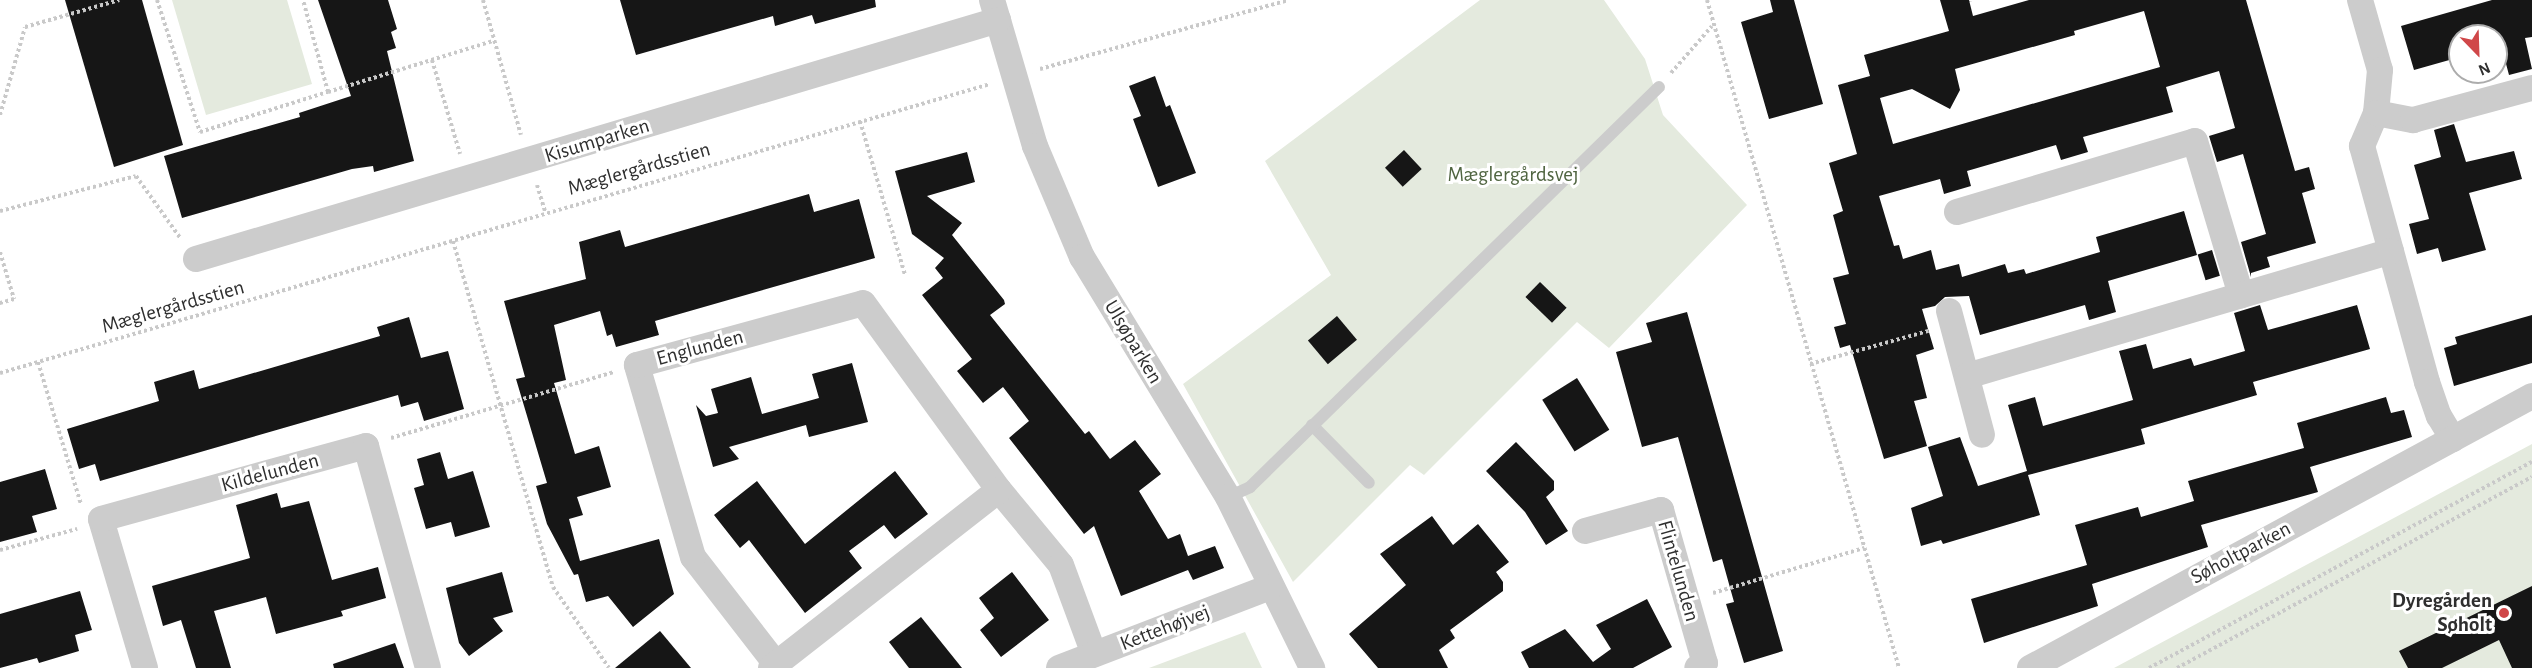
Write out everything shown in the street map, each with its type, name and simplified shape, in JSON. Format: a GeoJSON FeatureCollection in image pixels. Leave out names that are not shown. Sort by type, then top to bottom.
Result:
{"type":"FeatureCollection","features":[{"type":"Feature","properties":{"kind":"street"},"geometry":{"type":"LineString","coordinates":[[2360,0],[2380,70],[2376,113],[2362,147],[2427,382],[2439,416],[2453,438]]}},
{"type":"Feature","properties":{"kind":"street","name":"Ulsøparken"},"geometry":{"type":"LineString","coordinates":[[995,10],[1035,146],[1082,257],[1228,497],[1312,668]]}},
{"type":"Feature","properties":{"kind":"street","name":"Kisumparken"},"geometry":{"type":"LineString","coordinates":[[196,259],[529,161],[995,10]]}},
{"type":"Feature","properties":{"kind":"street"},"geometry":{"type":"LineString","coordinates":[[2376,113],[2413,120],[2532,88]]}},
{"type":"Feature","properties":{"kind":"street"},"geometry":{"type":"LineString","coordinates":[[1957,212],[2195,141],[2241,295]]}},
{"type":"Feature","properties":{"kind":"street"},"geometry":{"type":"LineString","coordinates":[[1967,376],[2391,250]]}},
{"type":"Feature","properties":{"kind":"street","name":"Englunden"},"geometry":{"type":"LineString","coordinates":[[999,490],[774,666],[693,557],[637,365],[863,303],[999,490],[1061,565],[1094,654]]}},
{"type":"Feature","properties":{"kind":"street"},"geometry":{"type":"LineString","coordinates":[[1951,318],[1982,435]]}},
{"type":"Feature","properties":{"kind":"street","name":"Søholtparken"},"geometry":{"type":"LineString","coordinates":[[2030,668],[2532,396]]}},
{"type":"Feature","properties":{"kind":"street"},"geometry":{"type":"LineString","coordinates":[[366,446],[428,668]]}},
{"type":"Feature","properties":{"kind":"street","name":"Kildelunden"},"geometry":{"type":"LineString","coordinates":[[102,521],[366,446]]}},
{"type":"Feature","properties":{"kind":"street","name":"Flintelunden"},"geometry":{"type":"LineString","coordinates":[[1585,531],[1660,510],[1705,663],[1697,668]]}},
{"type":"Feature","properties":{"kind":"street"},"geometry":{"type":"LineString","coordinates":[[102,521],[145,668]]}},
{"type":"Feature","properties":{"kind":"street","name":"Kettehøjvej"},"geometry":{"type":"LineString","coordinates":[[1059,668],[1270,586]]}},
{"type":"Feature","properties":{"kind":"lane"},"geometry":{"type":"LineString","coordinates":[[1228,497],[1250,487],[1659,87]]}},
{"type":"Feature","properties":{"kind":"lane"},"geometry":{"type":"LineString","coordinates":[[1312,425],[1369,483]]}},
{"type":"Feature","properties":{"kind":"path"},"geometry":{"type":"LineString","coordinates":[[0,116],[26,27],[119,0]]}},
{"type":"Feature","properties":{"kind":"path"},"geometry":{"type":"LineString","coordinates":[[157,0],[200,132],[493,41]]}},
{"type":"Feature","properties":{"kind":"path"},"geometry":{"type":"LineString","coordinates":[[158,5],[163,0]]}},
{"type":"Feature","properties":{"kind":"path"},"geometry":{"type":"LineString","coordinates":[[303,0],[328,92]]}},
{"type":"Feature","properties":{"kind":"path"},"geometry":{"type":"LineString","coordinates":[[483,0],[493,41],[545,212]]}},
{"type":"Feature","properties":{"kind":"path","name":"Mæglergårdsstien"},"geometry":{"type":"LineString","coordinates":[[0,373],[1014,76],[1288,0]]}},
{"type":"Feature","properties":{"kind":"path"},"geometry":{"type":"LineString","coordinates":[[1709,0],[1712,26],[1899,668]]}},
{"type":"Feature","properties":{"kind":"path"},"geometry":{"type":"LineString","coordinates":[[1659,87],[1712,26]]}},
{"type":"Feature","properties":{"kind":"path"},"geometry":{"type":"LineString","coordinates":[[432,60],[467,180]]}},
{"type":"Feature","properties":{"kind":"path"},"geometry":{"type":"LineString","coordinates":[[860,121],[905,275]]}},
{"type":"Feature","properties":{"kind":"path"},"geometry":{"type":"LineString","coordinates":[[0,211],[136,176],[196,259]]}},
{"type":"Feature","properties":{"kind":"path"},"geometry":{"type":"LineString","coordinates":[[453,241],[553,587],[609,668]]}},
{"type":"Feature","properties":{"kind":"path"},"geometry":{"type":"LineString","coordinates":[[0,252],[14,299],[0,303]]}},
{"type":"Feature","properties":{"kind":"path"},"geometry":{"type":"LineString","coordinates":[[1810,364],[1951,318]]}},
{"type":"Feature","properties":{"kind":"path"},"geometry":{"type":"LineString","coordinates":[[38,362],[79,502],[102,521]]}},
{"type":"Feature","properties":{"kind":"path"},"geometry":{"type":"LineString","coordinates":[[366,446],[637,365]]}},
{"type":"Feature","properties":{"kind":"path"},"geometry":{"type":"LineString","coordinates":[[2149,668],[2157,666],[2532,462]]}},
{"type":"Feature","properties":{"kind":"path"},"geometry":{"type":"LineString","coordinates":[[2177,668],[2532,477]]}},
{"type":"Feature","properties":{"kind":"path"},"geometry":{"type":"LineString","coordinates":[[0,550],[102,521]]}},
{"type":"Feature","properties":{"kind":"path"},"geometry":{"type":"LineString","coordinates":[[1687,601],[1864,548]]}},
{"type":"Feature","properties":{"kind":"green space"},"geometry":{"type":"Polygon","coordinates":[[[172,0],[287,0],[312,84],[206,115],[172,0]]]}},
{"type":"Feature","properties":{"kind":"green space","name":"Mæglergårdsvej"},"geometry":{"type":"Polygon","coordinates":[[[1480,0],[1604,0],[1645,59],[1663,115],[1747,205],[1609,348],[1577,322],[1424,475],[1410,465],[1293,582],[1183,384],[1331,275],[1265,161],[1480,0]]]}},
{"type":"Feature","properties":{"kind":"green space"},"geometry":{"type":"Polygon","coordinates":[[[2532,444],[2532,668],[2114,668],[2532,444]]]}},
{"type":"Feature","properties":{"kind":"green space"},"geometry":{"type":"Polygon","coordinates":[[[1245,632],[1262,668],[1149,668],[1245,632]]]}},
{"type":"Feature","properties":{"kind":"building"},"geometry":{"type":"Polygon","coordinates":[[[65,0],[142,0],[183,145],[114,167],[65,0]]]}},
{"type":"Feature","properties":{"kind":"building"},"geometry":{"type":"Polygon","coordinates":[[[318,0],[388,0],[397,29],[391,32],[396,48],[387,51],[414,161],[374,172],[373,166],[352,169],[182,218],[164,156],[300,117],[299,113],[351,96],[318,0]]]}},
{"type":"Feature","properties":{"kind":"building"},"geometry":{"type":"Polygon","coordinates":[[[620,0],[875,0],[876,7],[815,24],[812,15],[775,26],[773,16],[636,55],[620,0]]]}},
{"type":"Feature","properties":{"kind":"building"},"geometry":{"type":"Polygon","coordinates":[[[1770,0],[1794,0],[1823,104],[1769,119],[1741,22],[1773,12],[1770,0]]]}},
{"type":"Feature","properties":{"kind":"building"},"geometry":{"type":"Polygon","coordinates":[[[1940,0],[1969,0],[1973,16],[2029,0],[2246,0],[2295,171],[2309,167],[2315,189],[2302,193],[2316,243],[2267,257],[2270,267],[2251,273],[2251,277],[2241,242],[2266,234],[2243,154],[2217,162],[2209,136],[2235,128],[2219,71],[2166,87],[2173,112],[2083,137],[2088,152],[2061,160],[2056,145],[1967,171],[1971,186],[1944,194],[1940,179],[1879,196],[1894,246],[1899,245],[1903,259],[1931,250],[1936,270],[1959,264],[1962,277],[2005,264],[2008,273],[2024,269],[2026,274],[2100,252],[2096,237],[2184,211],[2197,255],[2108,281],[2116,312],[2089,320],[2085,305],[1980,335],[1969,296],[1945,297],[1935,306],[1922,309],[1934,349],[1916,355],[1927,398],[1914,401],[1927,446],[1884,459],[1850,345],[1840,348],[1834,327],[1846,324],[1833,278],[1849,274],[1833,215],[1843,211],[1829,163],[1857,154],[1838,85],[1870,76],[1864,55],[1949,31],[1940,0]],[[2144,11],[2074,31],[2075,35],[1955,69],[1960,90],[1950,109],[1912,89],[1880,98],[1893,144],[2160,67],[2144,11]]]}},
{"type":"Feature","properties":{"kind":"building"},"geometry":{"type":"Polygon","coordinates":[[[2492,0],[2532,0],[2532,37],[2525,38],[2532,69],[2509,75],[2508,24],[2448,24],[2448,60],[2414,70],[2401,26],[2492,0]]]}},
{"type":"Feature","properties":{"kind":"building"},"geometry":{"type":"Polygon","coordinates":[[[1155,76],[1166,107],[1170,105],[1196,173],[1158,187],[1133,119],[1141,116],[1129,86],[1155,76]]]}},
{"type":"Feature","properties":{"kind":"building"},"geometry":{"type":"Polygon","coordinates":[[[2454,124],[2466,162],[2514,151],[2522,179],[2469,193],[2486,250],[2442,262],[2438,248],[2417,254],[2409,224],[2429,219],[2414,165],[2441,157],[2434,130],[2454,124]]]}},
{"type":"Feature","properties":{"kind":"building"},"geometry":{"type":"Polygon","coordinates":[[[1404,150],[1422,169],[1403,187],[1385,168],[1404,150]]]}},
{"type":"Feature","properties":{"kind":"building"},"geometry":{"type":"Polygon","coordinates":[[[967,152],[975,182],[927,196],[962,223],[952,235],[1004,300],[1005,304],[990,315],[1085,434],[1089,431],[1110,459],[1135,440],[1161,474],[1139,491],[1168,539],[1180,534],[1188,556],[1215,546],[1224,568],[1193,580],[1188,570],[1121,596],[1094,526],[1084,534],[1009,438],[1029,421],[1003,387],[983,403],[957,371],[972,359],[922,295],[943,278],[935,268],[944,258],[912,234],[895,171],[967,152]]]}},
{"type":"Feature","properties":{"kind":"building"},"geometry":{"type":"Polygon","coordinates":[[[809,194],[814,212],[859,199],[875,258],[655,321],[659,335],[616,347],[612,334],[607,336],[600,311],[554,325],[566,380],[554,383],[575,454],[599,446],[611,487],[577,497],[583,515],[569,519],[580,561],[659,539],[674,594],[633,627],[608,596],[586,602],[578,574],[574,575],[547,524],[536,486],[547,483],[516,379],[525,377],[504,301],[586,279],[579,242],[620,230],[625,247],[809,194]]]}},
{"type":"Feature","properties":{"kind":"building"},"geometry":{"type":"Polygon","coordinates":[[[2212,250],[2220,276],[2206,280],[2198,254],[2212,250]]]}},
{"type":"Feature","properties":{"kind":"building"},"geometry":{"type":"Polygon","coordinates":[[[1540,282],[1567,308],[1552,323],[1525,297],[1540,282]]]}},
{"type":"Feature","properties":{"kind":"building"},"geometry":{"type":"Polygon","coordinates":[[[2260,305],[2268,330],[2357,305],[2370,349],[2253,382],[2257,395],[2141,429],[2145,444],[2028,475],[2040,515],[1943,544],[1941,540],[1921,546],[1911,508],[1943,496],[1928,447],[1960,437],[1978,486],[2027,471],[2008,405],[2035,397],[2043,426],[2133,400],[2119,351],[2146,344],[2153,369],[2191,358],[2194,366],[2245,351],[2234,313],[2260,305]]]}},
{"type":"Feature","properties":{"kind":"building"},"geometry":{"type":"Polygon","coordinates":[[[1687,312],[1783,651],[1744,663],[1726,604],[1734,602],[1722,559],[1713,562],[1678,437],[1642,447],[1616,352],[1652,342],[1646,323],[1687,312]]]}},
{"type":"Feature","properties":{"kind":"building"},"geometry":{"type":"Polygon","coordinates":[[[2532,315],[2532,363],[2454,386],[2444,348],[2457,344],[2455,337],[2532,315]]]}},
{"type":"Feature","properties":{"kind":"building"},"geometry":{"type":"Polygon","coordinates":[[[1337,316],[1357,340],[1328,364],[1308,340],[1337,316]]]}},
{"type":"Feature","properties":{"kind":"building"},"geometry":{"type":"Polygon","coordinates":[[[409,317],[421,358],[448,351],[464,409],[424,421],[418,402],[401,407],[398,395],[100,481],[95,464],[79,469],[67,429],[159,401],[154,382],[194,370],[199,389],[380,336],[377,327],[409,317]]]}},
{"type":"Feature","properties":{"kind":"building"},"geometry":{"type":"Polygon","coordinates":[[[852,363],[868,422],[809,437],[806,425],[729,447],[739,459],[713,467],[696,405],[706,416],[718,413],[711,389],[751,377],[762,414],[819,398],[812,374],[852,363]]]}},
{"type":"Feature","properties":{"kind":"building"},"geometry":{"type":"Polygon","coordinates":[[[1577,378],[1609,430],[1575,451],[1542,400],[1577,378]]]}},
{"type":"Feature","properties":{"kind":"building"},"geometry":{"type":"Polygon","coordinates":[[[2386,397],[2391,413],[2404,410],[2412,437],[2310,467],[2318,492],[2201,525],[2208,547],[2092,584],[2098,606],[1984,643],[1971,599],[2087,565],[2075,525],[2138,507],[2141,517],[2194,501],[2188,481],[2304,448],[2297,423],[2386,397]]]}},
{"type":"Feature","properties":{"kind":"building"},"geometry":{"type":"Polygon","coordinates":[[[1516,442],[1554,481],[1554,490],[1546,497],[1568,531],[1546,545],[1525,512],[1486,471],[1516,442]]]}},
{"type":"Feature","properties":{"kind":"building"},"geometry":{"type":"Polygon","coordinates":[[[440,452],[448,479],[473,471],[490,527],[455,537],[451,522],[426,529],[414,488],[424,485],[417,459],[440,452]]]}},
{"type":"Feature","properties":{"kind":"building"},"geometry":{"type":"Polygon","coordinates":[[[45,469],[57,509],[32,516],[37,532],[0,542],[0,482],[45,469]]]}},
{"type":"Feature","properties":{"kind":"building"},"geometry":{"type":"Polygon","coordinates":[[[895,471],[928,514],[895,539],[884,525],[849,551],[862,568],[805,613],[749,540],[740,548],[714,515],[757,481],[805,544],[895,471]]]}},
{"type":"Feature","properties":{"kind":"building"},"geometry":{"type":"Polygon","coordinates":[[[277,493],[281,508],[309,501],[332,580],[378,567],[386,598],[341,611],[343,616],[276,634],[266,597],[214,611],[231,668],[196,668],[181,620],[163,626],[152,586],[250,558],[236,505],[277,493]]]}},
{"type":"Feature","properties":{"kind":"building"},"geometry":{"type":"Polygon","coordinates":[[[1432,516],[1453,545],[1478,524],[1509,562],[1496,572],[1503,582],[1503,591],[1450,630],[1455,638],[1439,650],[1448,668],[1378,668],[1349,634],[1406,585],[1380,554],[1432,516]]]}},
{"type":"Feature","properties":{"kind":"building"},"geometry":{"type":"Polygon","coordinates":[[[502,572],[513,612],[493,618],[503,631],[469,656],[459,643],[446,588],[502,572]]]}},
{"type":"Feature","properties":{"kind":"building"},"geometry":{"type":"Polygon","coordinates":[[[1012,572],[1049,620],[1001,657],[980,630],[994,618],[979,598],[1012,572]]]}},
{"type":"Feature","properties":{"kind":"building","name":"Dyregården Søholt"},"geometry":{"type":"Polygon","coordinates":[[[2532,586],[2532,668],[2512,668],[2499,640],[2442,668],[2408,668],[2399,651],[2532,586]]]}},
{"type":"Feature","properties":{"kind":"building"},"geometry":{"type":"Polygon","coordinates":[[[80,591],[92,630],[75,635],[79,651],[39,663],[37,658],[0,668],[0,614],[80,591]]]}},
{"type":"Feature","properties":{"kind":"building"},"geometry":{"type":"Polygon","coordinates":[[[1647,599],[1672,647],[1633,668],[1529,668],[1521,652],[1565,629],[1593,662],[1611,649],[1596,625],[1647,599]]]}},
{"type":"Feature","properties":{"kind":"building"},"geometry":{"type":"Polygon","coordinates":[[[921,617],[962,668],[909,668],[889,642],[921,617]]]}},
{"type":"Feature","properties":{"kind":"building"},"geometry":{"type":"Polygon","coordinates":[[[660,631],[691,668],[615,668],[660,631]]]}},
{"type":"Feature","properties":{"kind":"building"},"geometry":{"type":"Polygon","coordinates":[[[395,643],[404,668],[334,668],[333,664],[395,643]]]}},
{"type":"Feature","properties":{"kind":"place","name":"Dyregården Søholt"},"geometry":{"type":"Point","coordinates":[2504,613]}}]}
